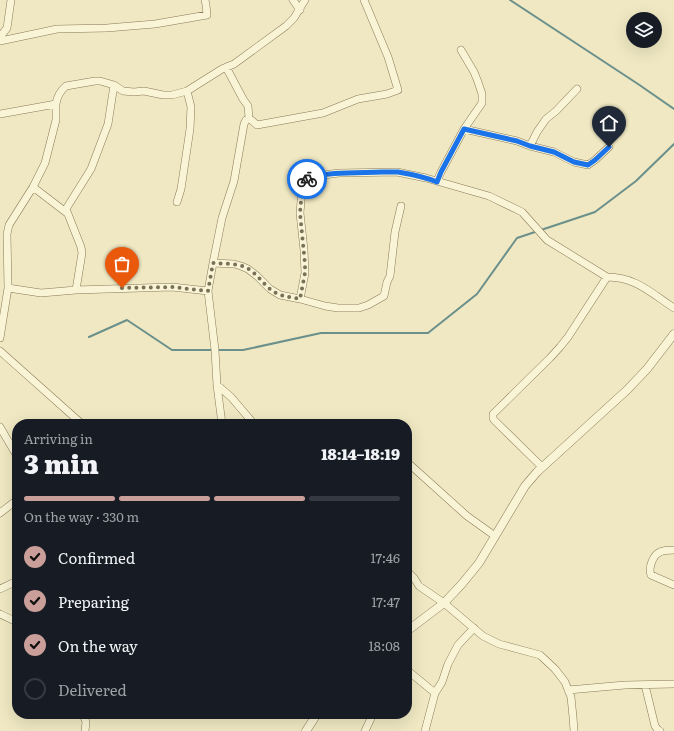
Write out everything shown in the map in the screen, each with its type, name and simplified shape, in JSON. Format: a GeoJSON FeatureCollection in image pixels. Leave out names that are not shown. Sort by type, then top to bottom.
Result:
{"type":"FeatureCollection","features":[{"type":"Feature","properties":{"kind":"street"},"geometry":{"type":"LineString","coordinates":[[0,38],[7,28],[11,0]]}},
{"type":"Feature","properties":{"kind":"street"},"geometry":{"type":"LineString","coordinates":[[0,41],[57,29],[107,28],[154,24],[207,15],[205,0]]}},
{"type":"Feature","properties":{"kind":"street"},"geometry":{"type":"LineString","coordinates":[[293,0],[300,10]]}},
{"type":"Feature","properties":{"kind":"street"},"geometry":{"type":"LineString","coordinates":[[0,338],[8,288],[7,234],[9,225],[33,187],[45,163],[56,120],[57,98],[63,88],[66,86],[100,81],[114,85],[123,91],[144,91],[163,95],[172,95],[187,91],[226,67],[231,66],[286,26],[300,10],[305,0]]}},
{"type":"Feature","properties":{"kind":"street"},"geometry":{"type":"LineString","coordinates":[[248,118],[257,125],[301,117],[323,112],[358,99],[387,94],[398,90],[388,57],[364,0]]}},
{"type":"Feature","properties":{"kind":"street"},"geometry":{"type":"LineString","coordinates":[[437,182],[464,129],[482,103],[482,94],[474,72],[461,50]]}},
{"type":"Feature","properties":{"kind":"street"},"geometry":{"type":"LineString","coordinates":[[221,419],[208,291],[222,218],[234,181],[244,124],[248,118],[248,106],[226,67]]}},
{"type":"Feature","properties":{"kind":"street"},"geometry":{"type":"LineString","coordinates":[[76,290],[82,247],[66,209],[91,169],[108,124],[114,85]]}},
{"type":"Feature","properties":{"kind":"street"},"geometry":{"type":"LineString","coordinates":[[530,146],[546,119],[556,111],[577,89]]}},
{"type":"Feature","properties":{"kind":"street"},"geometry":{"type":"LineString","coordinates":[[177,202],[181,189],[190,128],[191,107],[187,91]]}},
{"type":"Feature","properties":{"kind":"street"},"geometry":{"type":"LineString","coordinates":[[0,114],[56,104]]}},
{"type":"Feature","properties":{"kind":"street"},"geometry":{"type":"LineString","coordinates":[[464,129],[517,141],[554,152],[574,162],[588,165],[609,147]]}},
{"type":"Feature","properties":{"kind":"street"},"geometry":{"type":"LineString","coordinates":[[300,299],[305,273],[300,213],[302,189],[306,179],[316,176],[340,173],[397,172],[469,189],[489,196],[522,212],[547,240],[607,276],[628,279],[650,291],[674,308]]}},
{"type":"Feature","properties":{"kind":"street"},"geometry":{"type":"LineString","coordinates":[[33,187],[67,213]]}},
{"type":"Feature","properties":{"kind":"street"},"geometry":{"type":"LineString","coordinates":[[213,263],[234,264],[248,269],[258,276],[270,289],[280,295],[325,306],[338,308],[359,308],[384,296],[390,276],[395,232],[401,206]]}},
{"type":"Feature","properties":{"kind":"street"},"geometry":{"type":"LineString","coordinates":[[542,467],[494,420],[493,414],[560,347],[607,276]]}},
{"type":"Feature","properties":{"kind":"street"},"geometry":{"type":"LineString","coordinates":[[8,288],[41,293],[76,290],[172,287],[208,291]]}},
{"type":"Feature","properties":{"kind":"street"},"geometry":{"type":"LineString","coordinates":[[412,627],[444,603],[479,563],[525,486],[537,472],[648,369],[674,334]]}},
{"type":"Feature","properties":{"kind":"street"},"geometry":{"type":"LineString","coordinates":[[0,351],[76,419]]}},
{"type":"Feature","properties":{"kind":"street"},"geometry":{"type":"LineString","coordinates":[[217,385],[231,397],[250,419]]}},
{"type":"Feature","properties":{"kind":"street"},"geometry":{"type":"LineString","coordinates":[[0,427],[12,447]]}},
{"type":"Feature","properties":{"kind":"street"},"geometry":{"type":"LineString","coordinates":[[412,466],[467,516],[495,536]]}},
{"type":"Feature","properties":{"kind":"street"},"geometry":{"type":"LineString","coordinates":[[0,513],[12,504]]}},
{"type":"Feature","properties":{"kind":"street"},"geometry":{"type":"LineString","coordinates":[[674,550],[660,552],[651,564],[649,570],[651,575],[674,585]]}},
{"type":"Feature","properties":{"kind":"street"},"geometry":{"type":"LineString","coordinates":[[412,576],[419,586],[444,603],[483,636],[499,644],[540,655],[555,669],[565,682],[571,697],[574,731]]}},
{"type":"Feature","properties":{"kind":"street"},"geometry":{"type":"LineString","coordinates":[[0,589],[12,583]]}},
{"type":"Feature","properties":{"kind":"street"},"geometry":{"type":"LineString","coordinates":[[0,614],[12,620]]}},
{"type":"Feature","properties":{"kind":"street"},"geometry":{"type":"LineString","coordinates":[[425,731],[435,693],[442,682],[448,664],[458,645],[474,628]]}},
{"type":"Feature","properties":{"kind":"street"},"geometry":{"type":"LineString","coordinates":[[412,674],[435,693]]}},
{"type":"Feature","properties":{"kind":"street"},"geometry":{"type":"LineString","coordinates":[[568,690],[625,685],[674,684]]}},
{"type":"Feature","properties":{"kind":"street"},"geometry":{"type":"LineString","coordinates":[[646,685],[655,726],[660,731]]}},
{"type":"Feature","properties":{"kind":"street"},"geometry":{"type":"LineString","coordinates":[[85,719],[85,731]]}},
{"type":"Feature","properties":{"kind":"street"},"geometry":{"type":"LineString","coordinates":[[306,731],[313,719]]}},
{"type":"Feature","properties":{"kind":"street"},"geometry":{"type":"LineString","coordinates":[[365,731],[371,719]]}},
{"type":"Feature","properties":{"kind":"waterway"},"geometry":{"type":"LineString","coordinates":[[510,0],[674,109]]}},
{"type":"Feature","properties":{"kind":"waterway"},"geometry":{"type":"LineString","coordinates":[[89,337],[127,320],[172,350],[243,350],[321,333],[428,333],[477,294],[517,238],[595,212],[636,181],[674,144]]}},
{"type":"Feature","properties":{"kind":"way so far"},"geometry":{"type":"LineString","coordinates":[[122,288],[172,287],[208,291],[213,263],[234,264],[248,269],[258,276],[274,292],[280,295],[300,299],[305,273],[300,213],[302,189],[307,179]]}},
{"type":"Feature","properties":{"kind":"route"},"geometry":{"type":"LineString","coordinates":[[307,179],[316,176],[340,173],[397,172],[426,178],[437,182],[464,129],[517,141],[554,152],[574,162],[588,165],[609,147]]}}]}
